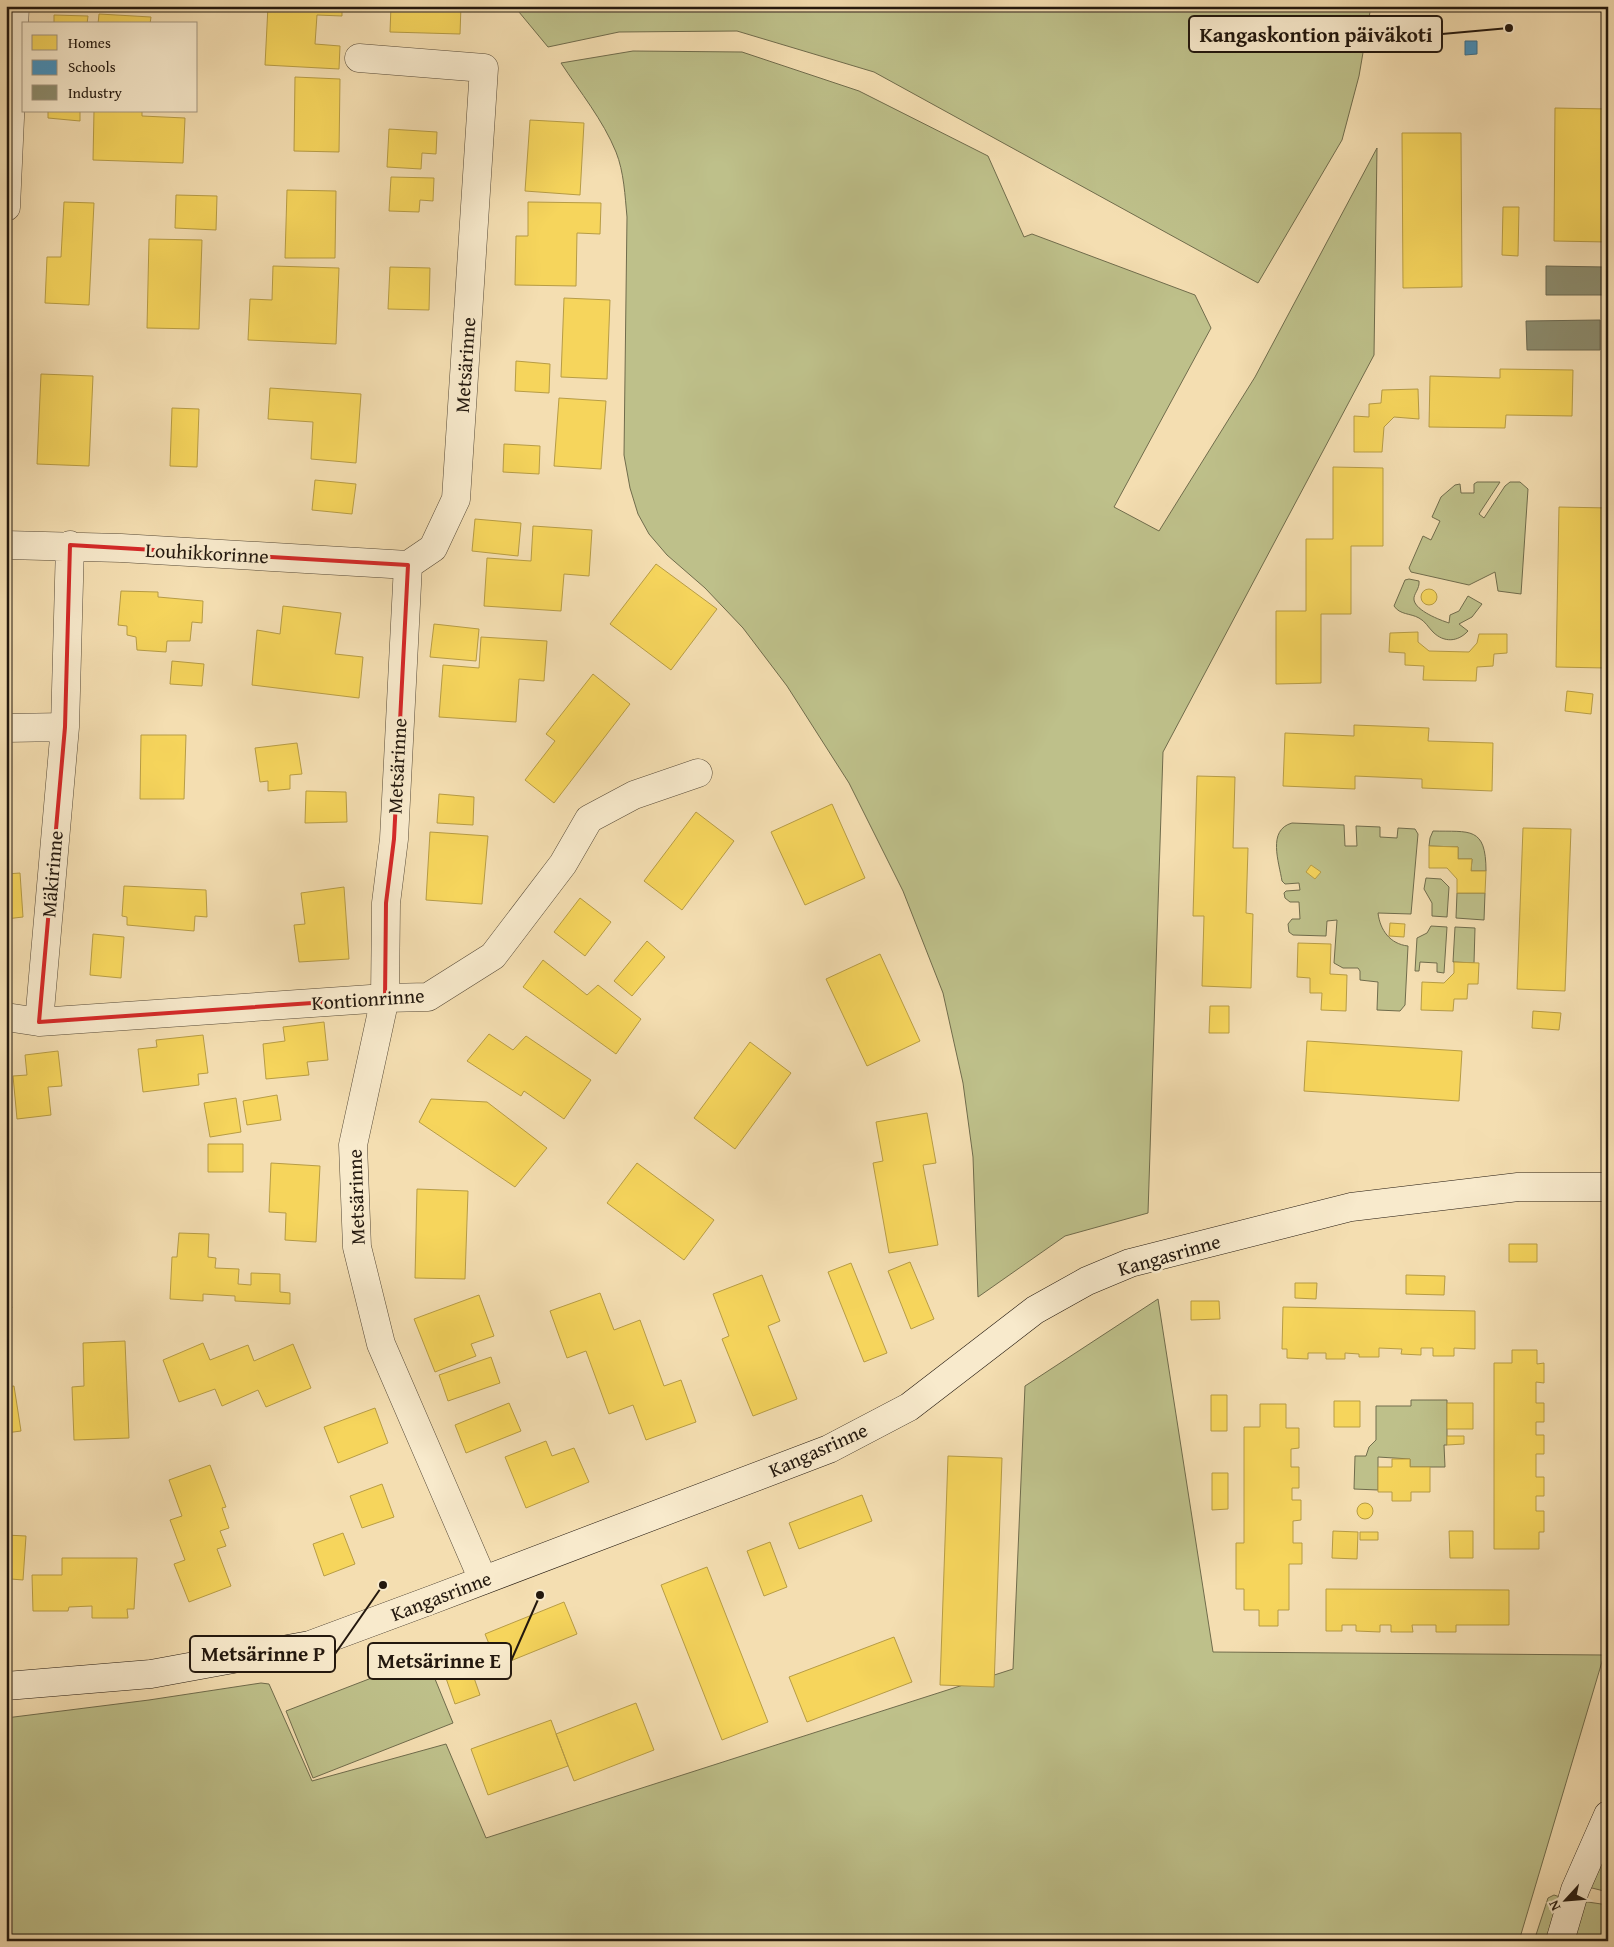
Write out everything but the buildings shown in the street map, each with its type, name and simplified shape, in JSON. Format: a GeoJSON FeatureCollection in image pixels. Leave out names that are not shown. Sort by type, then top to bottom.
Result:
{"type":"FeatureCollection","features":[{"type":"Feature","properties":{"kind":"street"},"geometry":{"type":"LineString","coordinates":[[6,207],[15,6]]}},
{"type":"Feature","properties":{"kind":"street","name":"Metsärinne"},"geometry":{"type":"LineString","coordinates":[[359,58],[484,68],[456,499],[433,548],[408,565],[394,838],[386,903],[385,998],[353,1145],[356,1247],[381,1344],[483,1580]]}},
{"type":"Feature","properties":{"kind":"street","name":"Louhikkorinne"},"geometry":{"type":"LineString","coordinates":[[6,545],[70,546],[408,565]]}},
{"type":"Feature","properties":{"kind":"street","name":"Mäkirinne"},"geometry":{"type":"LineString","coordinates":[[40,1022],[65,727],[70,546]]}},
{"type":"Feature","properties":{"kind":"street"},"geometry":{"type":"LineString","coordinates":[[6,728],[65,727]]}},
{"type":"Feature","properties":{"kind":"street","name":"Kontionrinne"},"geometry":{"type":"LineString","coordinates":[[6,1017],[40,1022],[385,998],[428,997],[493,956],[563,864],[589,819],[634,795],[698,773]]}},
{"type":"Feature","properties":{"kind":"street","name":"Kangasrinne"},"geometry":{"type":"LineString","coordinates":[[6,1686],[151,1674],[310,1645],[829,1449],[909,1407],[1035,1310],[1087,1281],[1130,1264],[1351,1207],[1518,1187],[1608,1187]]}},
{"type":"Feature","properties":{"kind":"street"},"geometry":{"type":"LineString","coordinates":[[1560,1941],[1576,1890],[1608,1815]]}},
{"type":"Feature","properties":{"kind":"highlighted area"},"geometry":{"type":"Polygon","coordinates":[[[70,545],[408,565],[394,839],[386,903],[385,998],[39,1022],[65,727],[70,545]]]}},
{"type":"Feature","properties":{"kind":"green space"},"geometry":{"type":"Polygon","coordinates":[[[514,6],[1371,6],[1359,76],[1342,140],[1258,283],[874,72],[737,31],[619,32],[548,47],[514,6]]]}},
{"type":"Feature","properties":{"kind":"green space"},"geometry":{"type":"Polygon","coordinates":[[[633,51],[742,52],[859,91],[988,156],[1024,237],[1032,234],[1195,295],[1211,328],[1114,507],[1159,531],[1255,377],[1377,148],[1374,355],[1163,752],[1148,1213],[1065,1236],[978,1297],[973,1157],[963,1083],[943,993],[903,891],[849,783],[787,686],[743,628],[705,588],[667,555],[649,534],[638,514],[630,488],[624,455],[627,217],[625,192],[619,160],[611,140],[591,106],[561,63],[633,51]]]}},
{"type":"Feature","properties":{"kind":"green space"},"geometry":{"type":"Polygon","coordinates":[[[1477,482],[1500,482],[1479,514],[1484,518],[1505,486],[1510,482],[1520,482],[1528,489],[1521,594],[1498,591],[1495,572],[1469,585],[1411,572],[1409,568],[1423,536],[1431,540],[1440,521],[1432,517],[1441,497],[1455,485],[1460,484],[1461,493],[1474,493],[1474,484],[1477,482]]]}},
{"type":"Feature","properties":{"kind":"green space"},"geometry":{"type":"Polygon","coordinates":[[[1405,580],[1419,581],[1414,600],[1419,608],[1440,620],[1449,623],[1450,615],[1459,611],[1468,596],[1482,604],[1472,617],[1459,624],[1468,631],[1455,639],[1442,638],[1437,636],[1421,619],[1396,609],[1394,606],[1405,580]]]}},
{"type":"Feature","properties":{"kind":"green space"},"geometry":{"type":"Polygon","coordinates":[[[1292,823],[1344,825],[1345,846],[1357,846],[1356,826],[1380,827],[1380,837],[1397,838],[1398,828],[1415,829],[1418,834],[1411,914],[1378,913],[1381,925],[1387,935],[1396,942],[1408,946],[1405,1005],[1400,1011],[1377,1010],[1378,982],[1360,980],[1358,968],[1343,968],[1334,963],[1337,920],[1327,921],[1326,936],[1293,935],[1289,932],[1288,924],[1292,919],[1300,919],[1299,902],[1290,902],[1285,898],[1284,893],[1286,891],[1300,890],[1299,883],[1285,884],[1282,881],[1276,848],[1279,832],[1292,823]]]}},
{"type":"Feature","properties":{"kind":"green space"},"geometry":{"type":"Polygon","coordinates":[[[1433,831],[1457,831],[1473,834],[1483,846],[1486,871],[1471,871],[1472,859],[1458,859],[1458,847],[1429,846],[1433,831]]]}},
{"type":"Feature","properties":{"kind":"green space"},"geometry":{"type":"Polygon","coordinates":[[[1426,878],[1441,879],[1449,887],[1447,917],[1432,916],[1432,903],[1424,889],[1426,878]]]}},
{"type":"Feature","properties":{"kind":"green space"},"geometry":{"type":"Polygon","coordinates":[[[1457,893],[1485,893],[1484,920],[1456,918],[1457,893]]]}},
{"type":"Feature","properties":{"kind":"green space"},"geometry":{"type":"Polygon","coordinates":[[[1431,926],[1447,927],[1444,973],[1437,972],[1437,963],[1420,962],[1419,971],[1415,971],[1417,938],[1427,933],[1431,926]]]}},
{"type":"Feature","properties":{"kind":"green space"},"geometry":{"type":"Polygon","coordinates":[[[1455,927],[1475,928],[1474,963],[1453,962],[1455,927]]]}},
{"type":"Feature","properties":{"kind":"green space"},"geometry":{"type":"Polygon","coordinates":[[[1158,1299],[1213,1652],[1604,1655],[1519,1941],[6,1941],[6,1718],[149,1700],[261,1683],[269,1684],[312,1781],[446,1744],[486,1838],[1013,1669],[1025,1386],[1158,1299]]]}},
{"type":"Feature","properties":{"kind":"green space"},"geometry":{"type":"Polygon","coordinates":[[[1411,1400],[1447,1400],[1447,1445],[1444,1445],[1445,1467],[1410,1467],[1410,1459],[1378,1457],[1378,1490],[1354,1489],[1355,1456],[1366,1456],[1369,1447],[1376,1440],[1376,1406],[1411,1406],[1411,1400]]]}},
{"type":"Feature","properties":{"kind":"green space"},"geometry":{"type":"Polygon","coordinates":[[[426,1657],[453,1723],[313,1778],[286,1711],[426,1657]]]}},
{"type":"Feature","properties":{"kind":"green space"},"geometry":{"type":"Polygon","coordinates":[[[1608,1837],[1608,1892],[1588,1887],[1608,1837]]]}},
{"type":"Feature","properties":{"kind":"green space"},"geometry":{"type":"Polygon","coordinates":[[[1554,1895],[1566,1899],[1551,1941],[1534,1941],[1548,1898],[1554,1895]]]}},
{"type":"Feature","properties":{"kind":"green space"},"geometry":{"type":"Polygon","coordinates":[[[1581,1901],[1608,1905],[1608,1941],[1568,1941],[1581,1901]]]}},
{"type":"Feature","properties":{"kind":"place","name":"Kangaskontion päiväkoti"},"geometry":{"type":"Point","coordinates":[1509,28]}},
{"type":"Feature","properties":{"kind":"place","name":"Metsärinne P"},"geometry":{"type":"Point","coordinates":[383,1585]}},
{"type":"Feature","properties":{"kind":"place","name":"Metsärinne E"},"geometry":{"type":"Point","coordinates":[540,1595]}}]}
